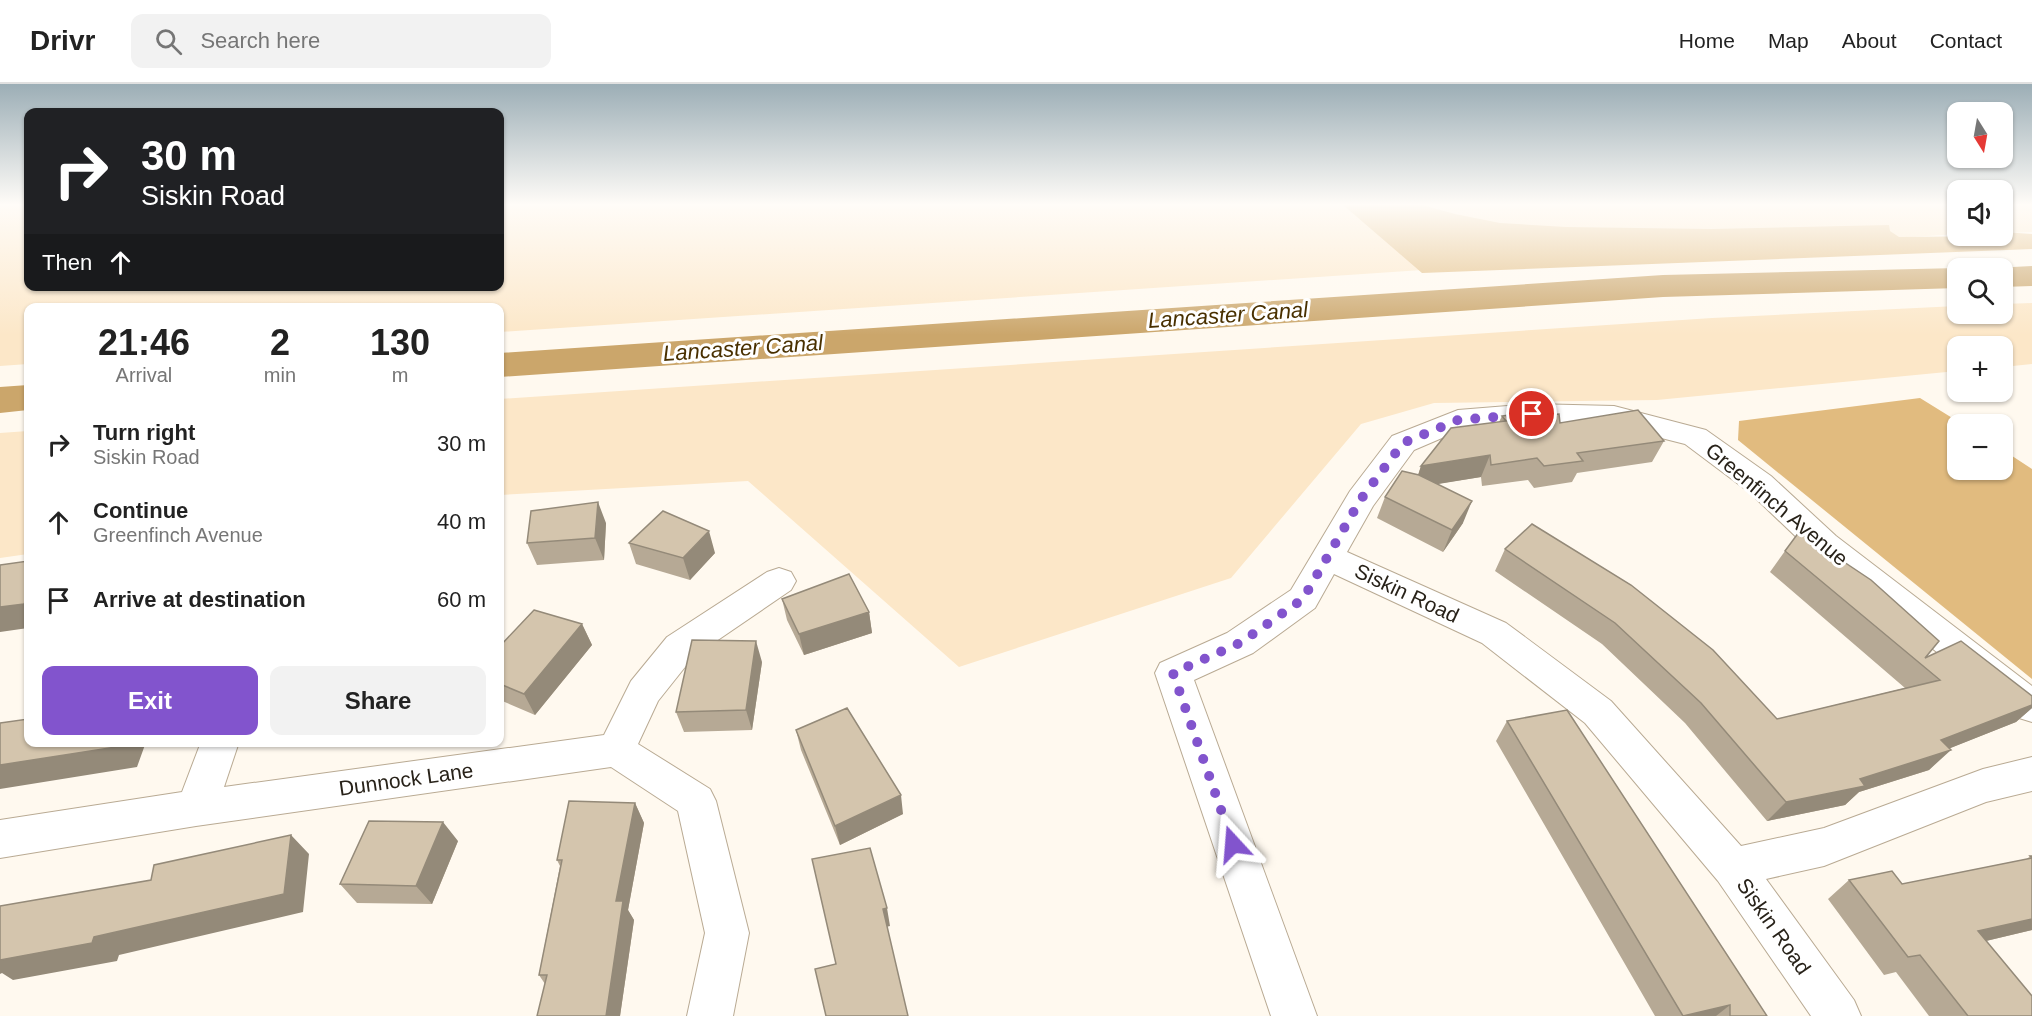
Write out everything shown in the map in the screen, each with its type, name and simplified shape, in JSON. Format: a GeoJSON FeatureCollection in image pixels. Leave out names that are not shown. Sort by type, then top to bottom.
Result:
{"type":"FeatureCollection","features":[{"type":"Feature","properties":{"kind":"street","name":"Greenfinch Avenue"},"geometry":{"type":"LineString","coordinates":[[1327,557],[1361,499],[1403,443],[1458,420],[1532,414],[1614,416],[1695,437],[1760,484],[1824,544],[2032,707]]}},
{"type":"Feature","properties":{"kind":"street","name":"Siskin Road"},"geometry":{"type":"LineString","coordinates":[[1327,557],[1494,633],[1598,712],[1732,867],[1838,1016]]}},
{"type":"Feature","properties":{"kind":"street"},"geometry":{"type":"LineString","coordinates":[[1294,1016],[1173,673],[1240,643],[1303,599],[1327,557]]}},
{"type":"Feature","properties":{"kind":"street"},"geometry":{"type":"LineString","coordinates":[[710,1016],[727,933],[696,801],[616,750],[644,692],[680,647],[779,581]]}},
{"type":"Feature","properties":{"kind":"street"},"geometry":{"type":"LineString","coordinates":[[196,808],[218,747]]}},
{"type":"Feature","properties":{"kind":"street","name":"Dunnock Lane"},"geometry":{"type":"LineString","coordinates":[[0,839],[196,808],[616,750]]}},
{"type":"Feature","properties":{"kind":"street"},"geometry":{"type":"LineString","coordinates":[[1732,867],[1824,847],[1983,786],[2032,774]]}},
{"type":"Feature","properties":{"kind":"shaded area"},"geometry":{"type":"Polygon","coordinates":[[[0,247],[24,247],[24,291],[504,291],[504,247],[1756,247],[504,332],[504,303],[24,303],[24,364],[0,366],[0,247]]]}},
{"type":"Feature","properties":{"kind":"shaded area"},"geometry":{"type":"Polygon","coordinates":[[[1392,247],[2032,247],[1422,273],[1392,247]]]}},
{"type":"Feature","properties":{"kind":"shaded area"},"geometry":{"type":"Polygon","coordinates":[[[2032,303],[2032,364],[2013,366],[2013,336],[1947,336],[1947,372],[1657,400],[1434,403],[1361,424],[1231,578],[959,667],[748,481],[504,495],[504,399],[1712,318],[1947,306],[1947,324],[2013,324],[2013,304],[2032,303]]]}},
{"type":"Feature","properties":{"kind":"shaded area"},"geometry":{"type":"Polygon","coordinates":[[[1920,398],[1947,415],[1947,480],[2013,480],[2013,457],[2032,469],[2032,679],[1738,440],[1739,421],[1920,398]]]}},
{"type":"Feature","properties":{"kind":"shaded area"},"geometry":{"type":"Polygon","coordinates":[[[24,431],[24,555],[0,558],[0,433],[24,431]]]}},
{"type":"Feature","properties":{"kind":"building"},"geometry":{"type":"Polygon","coordinates":[[[1542,410],[1546,415],[1559,414],[1560,423],[1638,410],[1664,441],[1577,453],[1583,461],[1544,466],[1537,458],[1491,465],[1490,455],[1421,466],[1451,428],[1506,421],[1502,416],[1542,410]]]}},
{"type":"Feature","properties":{"kind":"building"},"geometry":{"type":"Polygon","coordinates":[[[1402,471],[1419,475],[1472,501],[1452,530],[1385,497],[1402,471]]]}},
{"type":"Feature","properties":{"kind":"building"},"geometry":{"type":"Polygon","coordinates":[[[598,502],[595,538],[527,543],[531,511],[598,502]]]}},
{"type":"Feature","properties":{"kind":"building"},"geometry":{"type":"Polygon","coordinates":[[[663,511],[709,531],[683,558],[629,543],[663,511]]]}},
{"type":"Feature","properties":{"kind":"building"},"geometry":{"type":"Polygon","coordinates":[[[1532,524],[1631,585],[1713,650],[1777,719],[1940,680],[1785,551],[1799,532],[1871,580],[1939,641],[1925,658],[1961,641],[2032,696],[2032,705],[1941,740],[1951,750],[1860,779],[1865,786],[1786,802],[1701,703],[1615,623],[1505,549],[1532,524]]]}},
{"type":"Feature","properties":{"kind":"building"},"geometry":{"type":"Polygon","coordinates":[[[24,562],[24,604],[0,607],[0,565],[24,562]]]}},
{"type":"Feature","properties":{"kind":"building"},"geometry":{"type":"Polygon","coordinates":[[[849,574],[869,612],[799,634],[782,599],[849,574]]]}},
{"type":"Feature","properties":{"kind":"building"},"geometry":{"type":"Polygon","coordinates":[[[534,610],[582,624],[524,694],[504,686],[504,642],[534,610]]]}},
{"type":"Feature","properties":{"kind":"building"},"geometry":{"type":"Polygon","coordinates":[[[692,640],[756,641],[746,710],[676,712],[692,640]]]}},
{"type":"Feature","properties":{"kind":"building"},"geometry":{"type":"Polygon","coordinates":[[[847,708],[901,795],[835,826],[796,730],[847,708]]]}},
{"type":"Feature","properties":{"kind":"building"},"geometry":{"type":"Polygon","coordinates":[[[1567,710],[1767,1016],[1730,1016],[1730,1005],[1683,1016],[1507,721],[1567,710]]]}},
{"type":"Feature","properties":{"kind":"building"},"geometry":{"type":"Polygon","coordinates":[[[24,720],[24,747],[116,747],[0,765],[0,723],[24,720]]]}},
{"type":"Feature","properties":{"kind":"building"},"geometry":{"type":"Polygon","coordinates":[[[569,801],[635,803],[616,901],[623,901],[606,1016],[537,1016],[547,975],[539,975],[562,860],[557,860],[569,801]]]}},
{"type":"Feature","properties":{"kind":"building"},"geometry":{"type":"Polygon","coordinates":[[[369,821],[443,822],[416,886],[340,884],[369,821]]]}},
{"type":"Feature","properties":{"kind":"building"},"geometry":{"type":"Polygon","coordinates":[[[291,835],[284,894],[94,937],[92,943],[0,960],[0,906],[151,880],[154,865],[291,835]]]}},
{"type":"Feature","properties":{"kind":"building"},"geometry":{"type":"Polygon","coordinates":[[[870,848],[887,908],[883,909],[908,1016],[826,1016],[815,969],[836,964],[812,859],[870,848]]]}},
{"type":"Feature","properties":{"kind":"building"},"geometry":{"type":"Polygon","coordinates":[[[2032,858],[2032,919],[1978,931],[2032,996],[2032,1016],[1968,1016],[1920,955],[1908,957],[1849,880],[1892,871],[1902,884],[2032,858]]]}},
{"type":"Feature","properties":{"kind":"waterway","name":"Lancaster Canal"},"geometry":{"type":"LineString","coordinates":[[2013,277],[2032,276]]}},
{"type":"Feature","properties":{"kind":"waterway","name":"Lancaster Canal"},"geometry":{"type":"LineString","coordinates":[[504,365],[1663,286],[1947,278]]}},
{"type":"Feature","properties":{"kind":"waterway","name":"Lancaster Canal"},"geometry":{"type":"LineString","coordinates":[[0,400],[24,398]]}},
{"type":"Feature","properties":{"kind":"route"},"geometry":{"type":"LineString","coordinates":[[1233,844],[1173,673],[1240,643],[1303,599],[1361,499],[1403,443],[1458,420],[1532,414]]}}]}
